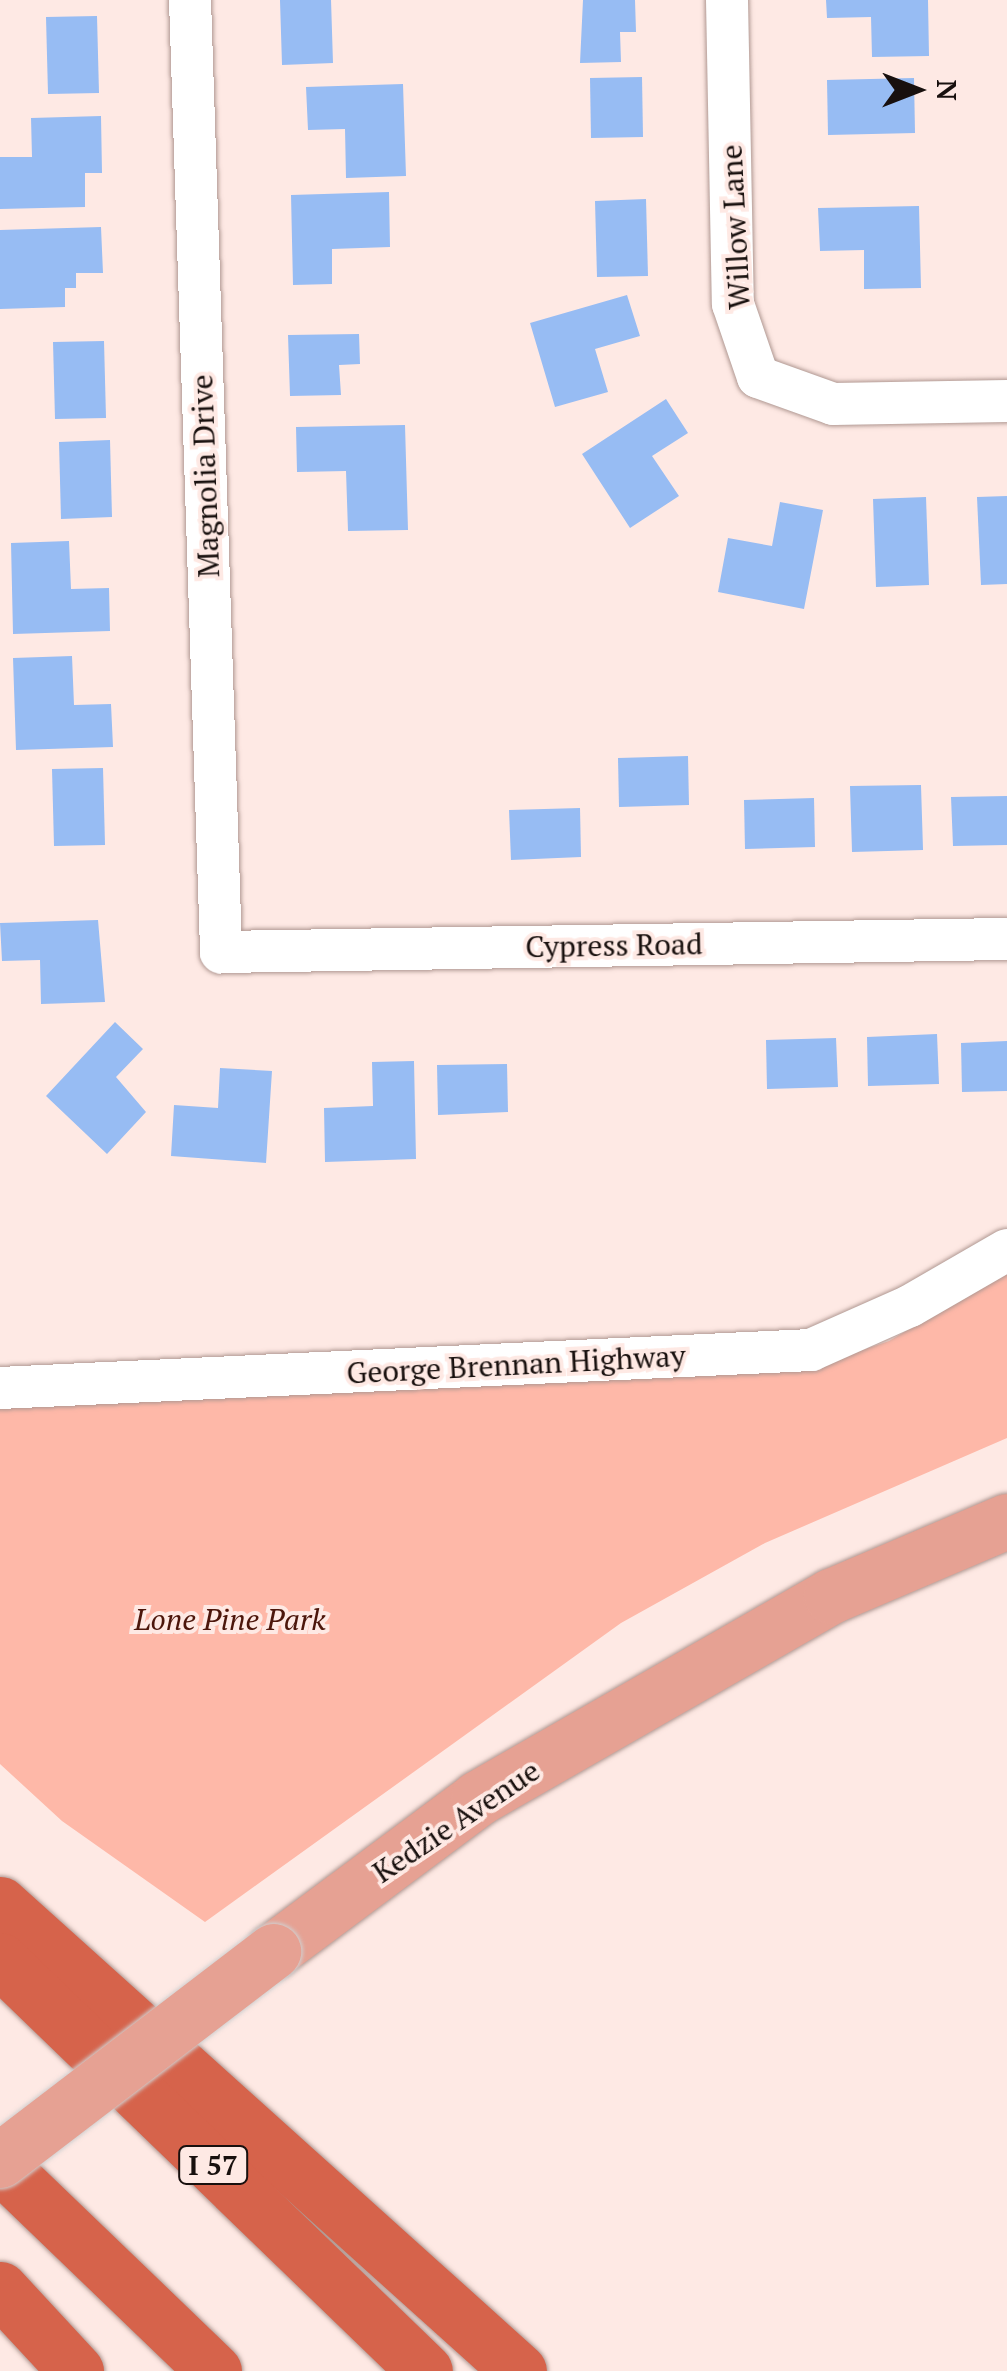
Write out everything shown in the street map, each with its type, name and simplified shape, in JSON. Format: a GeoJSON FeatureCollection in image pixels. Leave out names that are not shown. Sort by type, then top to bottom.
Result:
{"type":"FeatureCollection","features":[{"type":"Feature","properties":{"kind":"highway"},"geometry":{"type":"LineString","coordinates":[[0,1904],[519,2371]]}},
{"type":"Feature","properties":{"kind":"highway","name":"I 57"},"geometry":{"type":"LineString","coordinates":[[0,1960],[426,2371]]}},
{"type":"Feature","properties":{"kind":"highway"},"geometry":{"type":"LineString","coordinates":[[0,2162],[214,2371]]}},
{"type":"Feature","properties":{"kind":"highway"},"geometry":{"type":"LineString","coordinates":[[0,2290],[76,2371]]}},
{"type":"Feature","properties":{"kind":"main road","name":"Kedzie Avenue"},"geometry":{"type":"LineString","coordinates":[[0,2162],[478,1798],[831,1596],[1007,1521]]}},
{"type":"Feature","properties":{"kind":"street","name":"Magnolia Drive"},"geometry":{"type":"LineString","coordinates":[[190,0],[221,952]]}},
{"type":"Feature","properties":{"kind":"street","name":"Willow Lane"},"geometry":{"type":"LineString","coordinates":[[727,0],[733,304],[758,377],[832,404],[1007,401]]}},
{"type":"Feature","properties":{"kind":"street","name":"Cypress Road"},"geometry":{"type":"LineString","coordinates":[[221,952],[1007,939]]}},
{"type":"Feature","properties":{"kind":"street","name":"George Brennan Highway"},"geometry":{"type":"LineString","coordinates":[[0,1388],[811,1350],[910,1306],[1007,1250]]}},
{"type":"Feature","properties":{"kind":"green space","name":"Lone Pine Park"},"geometry":{"type":"Polygon","coordinates":[[[1007,1272],[1007,1438],[765,1543],[621,1623],[205,1922],[62,1821],[0,1764],[0,1393],[821,1364],[889,1341],[1007,1272]]]}},
{"type":"Feature","properties":{"kind":"building"},"geometry":{"type":"Polygon","coordinates":[[[280,0],[331,0],[333,63],[282,65],[280,0]]]}},
{"type":"Feature","properties":{"kind":"building"},"geometry":{"type":"Polygon","coordinates":[[[583,0],[635,0],[636,32],[620,32],[621,62],[580,63],[583,0]]]}},
{"type":"Feature","properties":{"kind":"building"},"geometry":{"type":"Polygon","coordinates":[[[826,0],[928,0],[929,56],[872,57],[871,17],[827,18],[826,0]]]}},
{"type":"Feature","properties":{"kind":"building"},"geometry":{"type":"Polygon","coordinates":[[[97,16],[99,93],[48,94],[46,17],[97,16]]]}},
{"type":"Feature","properties":{"kind":"building"},"geometry":{"type":"Polygon","coordinates":[[[642,77],[643,137],[591,138],[590,78],[642,77]]]}},
{"type":"Feature","properties":{"kind":"building"},"geometry":{"type":"Polygon","coordinates":[[[914,78],[915,133],[828,135],[827,80],[914,78]]]}},
{"type":"Feature","properties":{"kind":"building"},"geometry":{"type":"Polygon","coordinates":[[[403,84],[406,176],[346,178],[345,129],[308,130],[306,87],[403,84]]]}},
{"type":"Feature","properties":{"kind":"building"},"geometry":{"type":"Polygon","coordinates":[[[101,116],[102,173],[85,173],[85,207],[0,209],[0,157],[32,157],[31,118],[101,116]]]}},
{"type":"Feature","properties":{"kind":"building"},"geometry":{"type":"Polygon","coordinates":[[[389,192],[390,247],[332,249],[332,284],[293,285],[291,195],[389,192]]]}},
{"type":"Feature","properties":{"kind":"building"},"geometry":{"type":"Polygon","coordinates":[[[646,199],[648,276],[597,277],[595,201],[646,199]]]}},
{"type":"Feature","properties":{"kind":"building"},"geometry":{"type":"Polygon","coordinates":[[[919,206],[921,288],[864,289],[864,250],[820,251],[818,208],[919,206]]]}},
{"type":"Feature","properties":{"kind":"building"},"geometry":{"type":"Polygon","coordinates":[[[101,227],[103,273],[76,273],[76,288],[65,288],[65,307],[0,309],[0,230],[101,227]]]}},
{"type":"Feature","properties":{"kind":"building"},"geometry":{"type":"Polygon","coordinates":[[[627,295],[640,336],[595,349],[608,392],[555,407],[530,323],[627,295]]]}},
{"type":"Feature","properties":{"kind":"building"},"geometry":{"type":"Polygon","coordinates":[[[359,334],[360,364],[339,365],[341,395],[290,396],[288,335],[359,334]]]}},
{"type":"Feature","properties":{"kind":"building"},"geometry":{"type":"Polygon","coordinates":[[[104,341],[106,418],[55,419],[53,342],[104,341]]]}},
{"type":"Feature","properties":{"kind":"building"},"geometry":{"type":"Polygon","coordinates":[[[666,399],[688,433],[652,456],[679,496],[630,528],[582,454],[666,399]]]}},
{"type":"Feature","properties":{"kind":"building"},"geometry":{"type":"Polygon","coordinates":[[[405,425],[408,530],[348,531],[346,471],[297,472],[296,427],[405,425]]]}},
{"type":"Feature","properties":{"kind":"building"},"geometry":{"type":"Polygon","coordinates":[[[110,440],[112,517],[61,519],[59,442],[110,440]]]}},
{"type":"Feature","properties":{"kind":"building"},"geometry":{"type":"Polygon","coordinates":[[[1007,496],[1007,584],[981,585],[977,497],[1007,496]]]}},
{"type":"Feature","properties":{"kind":"building"},"geometry":{"type":"Polygon","coordinates":[[[926,497],[929,585],[876,587],[873,499],[926,497]]]}},
{"type":"Feature","properties":{"kind":"building"},"geometry":{"type":"Polygon","coordinates":[[[780,502],[823,510],[804,609],[718,592],[728,538],[772,546],[780,502]]]}},
{"type":"Feature","properties":{"kind":"building"},"geometry":{"type":"Polygon","coordinates":[[[69,541],[71,589],[109,588],[110,631],[13,634],[11,543],[69,541]]]}},
{"type":"Feature","properties":{"kind":"building"},"geometry":{"type":"Polygon","coordinates":[[[72,656],[74,705],[111,704],[113,747],[16,750],[13,658],[72,656]]]}},
{"type":"Feature","properties":{"kind":"building"},"geometry":{"type":"Polygon","coordinates":[[[688,756],[689,805],[619,807],[618,758],[688,756]]]}},
{"type":"Feature","properties":{"kind":"building"},"geometry":{"type":"Polygon","coordinates":[[[103,768],[105,845],[54,846],[52,769],[103,768]]]}},
{"type":"Feature","properties":{"kind":"building"},"geometry":{"type":"Polygon","coordinates":[[[921,785],[923,850],[852,852],[850,786],[921,785]]]}},
{"type":"Feature","properties":{"kind":"building"},"geometry":{"type":"Polygon","coordinates":[[[1007,796],[1007,845],[953,846],[951,797],[1007,796]]]}},
{"type":"Feature","properties":{"kind":"building"},"geometry":{"type":"Polygon","coordinates":[[[814,798],[815,847],[745,849],[744,800],[814,798]]]}},
{"type":"Feature","properties":{"kind":"building"},"geometry":{"type":"Polygon","coordinates":[[[580,808],[581,857],[511,860],[509,810],[580,808]]]}},
{"type":"Feature","properties":{"kind":"building"},"geometry":{"type":"Polygon","coordinates":[[[98,920],[105,1002],[41,1004],[40,960],[2,961],[0,923],[98,920]]]}},
{"type":"Feature","properties":{"kind":"building"},"geometry":{"type":"Polygon","coordinates":[[[115,1022],[143,1049],[116,1077],[146,1112],[107,1154],[46,1096],[115,1022]]]}},
{"type":"Feature","properties":{"kind":"building"},"geometry":{"type":"Polygon","coordinates":[[[937,1034],[939,1084],[868,1086],[867,1037],[937,1034]]]}},
{"type":"Feature","properties":{"kind":"building"},"geometry":{"type":"Polygon","coordinates":[[[836,1038],[838,1087],[767,1089],[766,1040],[836,1038]]]}},
{"type":"Feature","properties":{"kind":"building"},"geometry":{"type":"Polygon","coordinates":[[[1007,1041],[1007,1091],[962,1092],[961,1043],[1007,1041]]]}},
{"type":"Feature","properties":{"kind":"building"},"geometry":{"type":"Polygon","coordinates":[[[414,1061],[416,1159],[325,1162],[324,1108],[373,1106],[372,1062],[414,1061]]]}},
{"type":"Feature","properties":{"kind":"building"},"geometry":{"type":"Polygon","coordinates":[[[507,1064],[508,1112],[438,1115],[437,1065],[507,1064]]]}},
{"type":"Feature","properties":{"kind":"building"},"geometry":{"type":"Polygon","coordinates":[[[220,1068],[272,1071],[266,1163],[171,1156],[174,1105],[218,1108],[220,1068]]]}}]}
